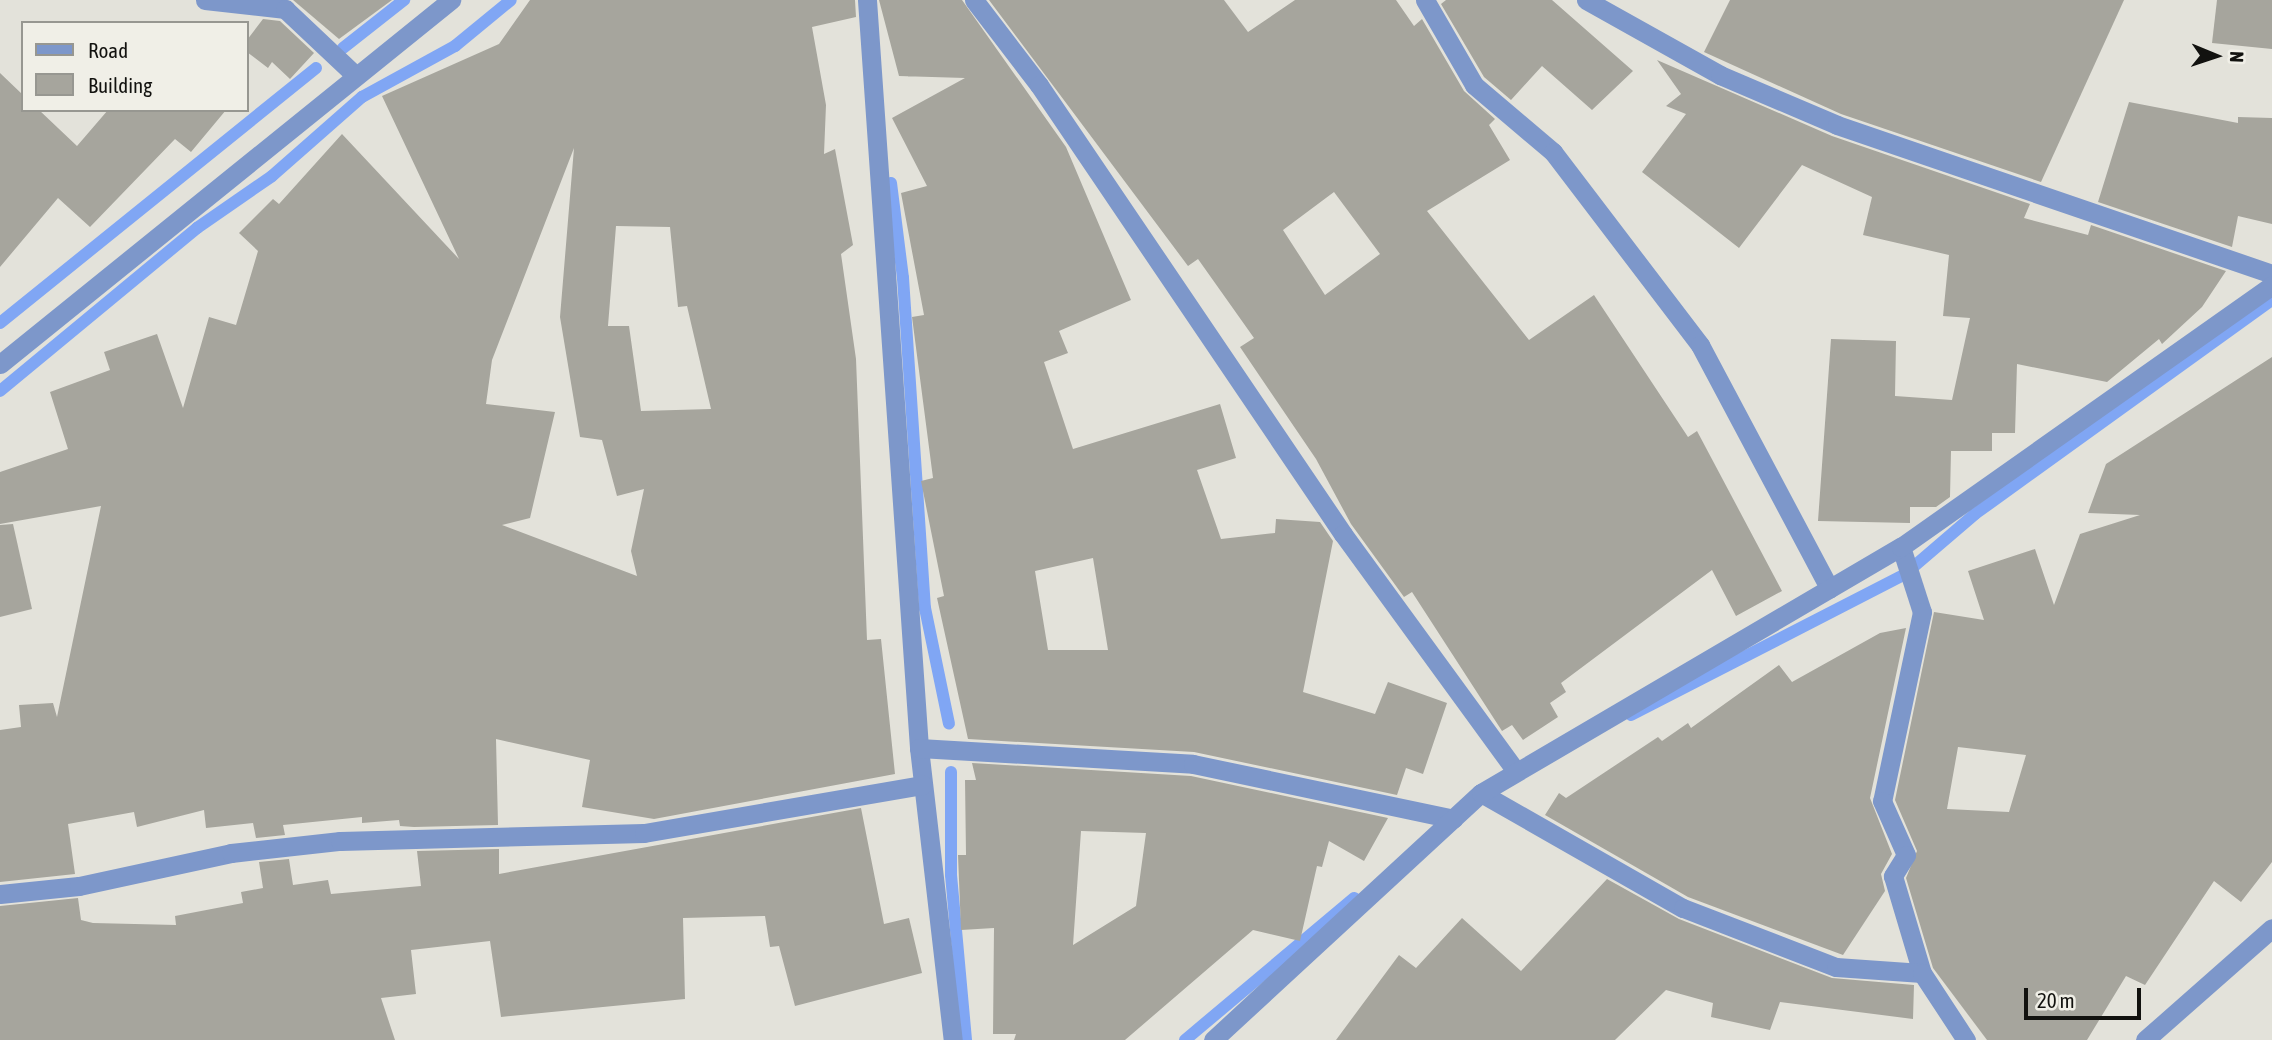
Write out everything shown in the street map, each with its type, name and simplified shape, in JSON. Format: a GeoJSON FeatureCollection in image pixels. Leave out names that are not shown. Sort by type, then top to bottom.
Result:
{"type":"FeatureCollection","features":[{"type":"Feature","properties":{"kind":"street"},"geometry":{"type":"LineString","coordinates":[[205,0],[285,9],[355,75]]}},
{"type":"Feature","properties":{"kind":"street"},"geometry":{"type":"LineString","coordinates":[[0,364],[451,0]]}},
{"type":"Feature","properties":{"kind":"street"},"geometry":{"type":"LineString","coordinates":[[867,0],[919,748],[953,1040]]}},
{"type":"Feature","properties":{"kind":"street"},"geometry":{"type":"LineString","coordinates":[[974,0],[1039,85],[1343,534],[1515,770]]}},
{"type":"Feature","properties":{"kind":"street"},"geometry":{"type":"LineString","coordinates":[[1425,0],[1474,85],[1553,152],[1700,345],[1830,589]]}},
{"type":"Feature","properties":{"kind":"street"},"geometry":{"type":"LineString","coordinates":[[1586,0],[1720,75],[1838,125],[2272,274]]}},
{"type":"Feature","properties":{"kind":"street"},"geometry":{"type":"LineString","coordinates":[[1213,1040],[1481,793],[1515,770],[1901,547],[2272,285]]}},
{"type":"Feature","properties":{"kind":"street"},"geometry":{"type":"LineString","coordinates":[[1901,547],[1922,612],[1882,802],[1906,855],[1893,876],[1922,973],[1966,1040]]}},
{"type":"Feature","properties":{"kind":"street"},"geometry":{"type":"LineString","coordinates":[[919,748],[1193,764],[1453,819]]}},
{"type":"Feature","properties":{"kind":"street"},"geometry":{"type":"LineString","coordinates":[[0,894],[79,886],[230,853],[340,841],[644,833],[923,785]]}},
{"type":"Feature","properties":{"kind":"street"},"geometry":{"type":"LineString","coordinates":[[1481,793],[1683,908],[1836,967],[1922,973]]}},
{"type":"Feature","properties":{"kind":"street"},"geometry":{"type":"LineString","coordinates":[[2145,1040],[2272,928]]}},
{"type":"Feature","properties":{"kind":"building"},"geometry":{"type":"Polygon","coordinates":[[[293,0],[392,0],[339,39],[293,0]]]}},
{"type":"Feature","properties":{"kind":"building"},"geometry":{"type":"Polygon","coordinates":[[[530,0],[855,0],[856,17],[812,27],[826,105],[824,154],[835,149],[853,245],[841,254],[856,359],[867,640],[881,639],[895,774],[654,819],[582,807],[590,760],[496,739],[498,825],[414,827],[400,826],[399,820],[362,823],[362,817],[283,825],[285,835],[256,838],[253,823],[206,828],[204,810],[137,827],[134,812],[68,824],[75,874],[0,882],[0,730],[21,727],[19,705],[53,703],[57,717],[101,506],[0,524],[0,472],[68,449],[50,392],[110,370],[104,352],[157,334],[183,408],[209,317],[236,325],[258,251],[239,233],[273,199],[279,204],[342,134],[459,259],[382,96],[499,44],[530,0]],[[574,148],[492,360],[486,404],[555,412],[530,518],[502,525],[637,576],[631,551],[644,489],[617,496],[602,440],[580,437],[560,317],[574,148]],[[616,226],[608,326],[629,326],[641,411],[711,409],[687,306],[678,307],[670,227],[616,226]]]}},
{"type":"Feature","properties":{"kind":"building"},"geometry":{"type":"Polygon","coordinates":[[[879,0],[962,0],[1066,147],[1131,300],[1059,331],[1068,353],[1044,362],[1073,449],[1220,404],[1236,458],[1197,470],[1221,539],[1275,533],[1276,519],[1320,522],[1333,541],[1303,692],[1375,714],[1388,682],[1447,703],[1423,774],[1406,768],[1397,795],[1194,752],[968,739],[937,598],[944,596],[921,481],[933,478],[912,317],[924,315],[901,193],[927,186],[892,118],[965,78],[899,76],[879,0]],[[1093,558],[1035,571],[1048,650],[1108,650],[1093,558]]]}},
{"type":"Feature","properties":{"kind":"building"},"geometry":{"type":"Polygon","coordinates":[[[989,0],[1224,0],[1248,32],[1295,0],[1396,0],[1414,26],[1422,19],[1464,91],[1495,119],[1489,125],[1510,160],[1427,211],[1529,340],[1594,295],[1688,437],[1697,431],[1782,591],[1736,616],[1712,570],[1561,683],[1566,692],[1550,703],[1558,717],[1523,740],[1512,725],[1502,731],[1412,592],[1404,597],[1351,524],[1316,459],[1240,347],[1254,338],[1198,259],[1188,266],[989,0]],[[1334,192],[1283,230],[1325,295],[1380,254],[1334,192]]]}},
{"type":"Feature","properties":{"kind":"building"},"geometry":{"type":"Polygon","coordinates":[[[1446,0],[1552,0],[1633,71],[1592,110],[1542,66],[1511,100],[1484,77],[1441,4],[1446,0]]]}},
{"type":"Feature","properties":{"kind":"building"},"geometry":{"type":"Polygon","coordinates":[[[1730,0],[2124,0],[2041,182],[1841,114],[1704,52],[1730,0]]]}},
{"type":"Feature","properties":{"kind":"building"},"geometry":{"type":"Polygon","coordinates":[[[2217,0],[2272,0],[2272,49],[2212,43],[2217,0]]]}},
{"type":"Feature","properties":{"kind":"building"},"geometry":{"type":"Polygon","coordinates":[[[263,19],[280,21],[314,53],[290,79],[272,62],[268,68],[248,53],[248,39],[263,19]]]}},
{"type":"Feature","properties":{"kind":"building"},"geometry":{"type":"Polygon","coordinates":[[[1657,60],[1832,136],[2030,204],[2024,218],[2088,235],[2091,225],[2226,271],[2202,307],[2162,344],[2159,339],[2107,382],[2017,364],[2015,433],[1992,433],[1992,451],[1951,451],[1950,497],[1936,507],[1910,507],[1910,523],[1818,521],[1831,339],[1896,341],[1895,396],[1952,400],[1970,318],[1943,316],[1949,255],[1863,235],[1872,197],[1802,165],[1739,248],[1642,172],[1686,114],[1666,106],[1681,94],[1657,60]]]}},
{"type":"Feature","properties":{"kind":"building"},"geometry":{"type":"Polygon","coordinates":[[[0,73],[21,93],[21,112],[41,112],[77,146],[106,112],[224,112],[191,152],[175,139],[90,227],[58,198],[0,267],[0,73]]]}},
{"type":"Feature","properties":{"kind":"building"},"geometry":{"type":"Polygon","coordinates":[[[2129,102],[2238,123],[2238,117],[2272,118],[2272,224],[2238,216],[2232,247],[2098,202],[2129,102]]]}},
{"type":"Feature","properties":{"kind":"building"},"geometry":{"type":"Polygon","coordinates":[[[2272,357],[2272,862],[2241,902],[2214,881],[2145,985],[2126,976],[2087,1040],[1987,1040],[1933,968],[1906,878],[1917,851],[1895,800],[1934,612],[1984,620],[1968,571],[2035,549],[2054,605],[2080,534],[2140,515],[2088,513],[2106,464],[2272,357]],[[1958,747],[1947,809],[2009,812],[2026,755],[1958,747]]]}},
{"type":"Feature","properties":{"kind":"building"},"geometry":{"type":"Polygon","coordinates":[[[13,524],[32,609],[0,617],[0,525],[13,524]]]}},
{"type":"Feature","properties":{"kind":"building"},"geometry":{"type":"Polygon","coordinates":[[[1906,628],[1870,798],[1892,854],[1881,874],[1885,891],[1843,955],[1688,897],[1545,815],[1559,793],[1566,798],[1658,737],[1662,741],[1688,723],[1691,728],[1779,665],[1792,682],[1880,633],[1906,628]]]}},
{"type":"Feature","properties":{"kind":"building"},"geometry":{"type":"Polygon","coordinates":[[[972,763],[1191,776],[1388,818],[1364,861],[1329,841],[1322,867],[1317,866],[1300,941],[1253,930],[1125,1040],[1014,1040],[1016,1034],[993,1034],[994,928],[961,930],[958,855],[966,855],[965,780],[976,780],[972,763]],[[1081,831],[1073,945],[1136,906],[1146,833],[1081,831]]]}},
{"type":"Feature","properties":{"kind":"building"},"geometry":{"type":"Polygon","coordinates":[[[861,808],[884,924],[909,918],[922,973],[795,1006],[779,946],[770,947],[765,916],[683,918],[685,999],[501,1017],[490,941],[411,950],[416,994],[381,998],[395,1040],[0,1040],[0,906],[78,898],[81,920],[93,923],[176,925],[175,916],[243,903],[241,892],[263,888],[259,862],[289,859],[293,885],[328,880],[331,894],[421,886],[417,851],[499,849],[499,874],[861,808]]]}},
{"type":"Feature","properties":{"kind":"building"},"geometry":{"type":"Polygon","coordinates":[[[1607,879],[1679,919],[1832,978],[1914,985],[1913,1019],[1780,1002],[1770,1030],[1711,1017],[1713,1003],[1666,990],[1615,1040],[1336,1040],[1399,955],[1416,968],[1462,918],[1521,971],[1607,879]]]}},
{"type":"Feature","properties":{"kind":"waterway"},"geometry":{"type":"LineString","coordinates":[[343,48],[404,0]]}},
{"type":"Feature","properties":{"kind":"waterway"},"geometry":{"type":"LineString","coordinates":[[0,391],[197,228],[272,176],[362,97],[455,46],[511,0]]}},
{"type":"Feature","properties":{"kind":"waterway"},"geometry":{"type":"LineString","coordinates":[[0,323],[316,68]]}},
{"type":"Feature","properties":{"kind":"waterway"},"geometry":{"type":"LineString","coordinates":[[891,183],[903,278],[925,608],[949,724]]}},
{"type":"Feature","properties":{"kind":"waterway"},"geometry":{"type":"LineString","coordinates":[[1631,715],[1905,574],[1975,514],[2272,300]]}},
{"type":"Feature","properties":{"kind":"waterway"},"geometry":{"type":"LineString","coordinates":[[951,772],[951,875],[966,1040]]}},
{"type":"Feature","properties":{"kind":"waterway"},"geometry":{"type":"LineString","coordinates":[[1185,1040],[1354,898]]}}]}
